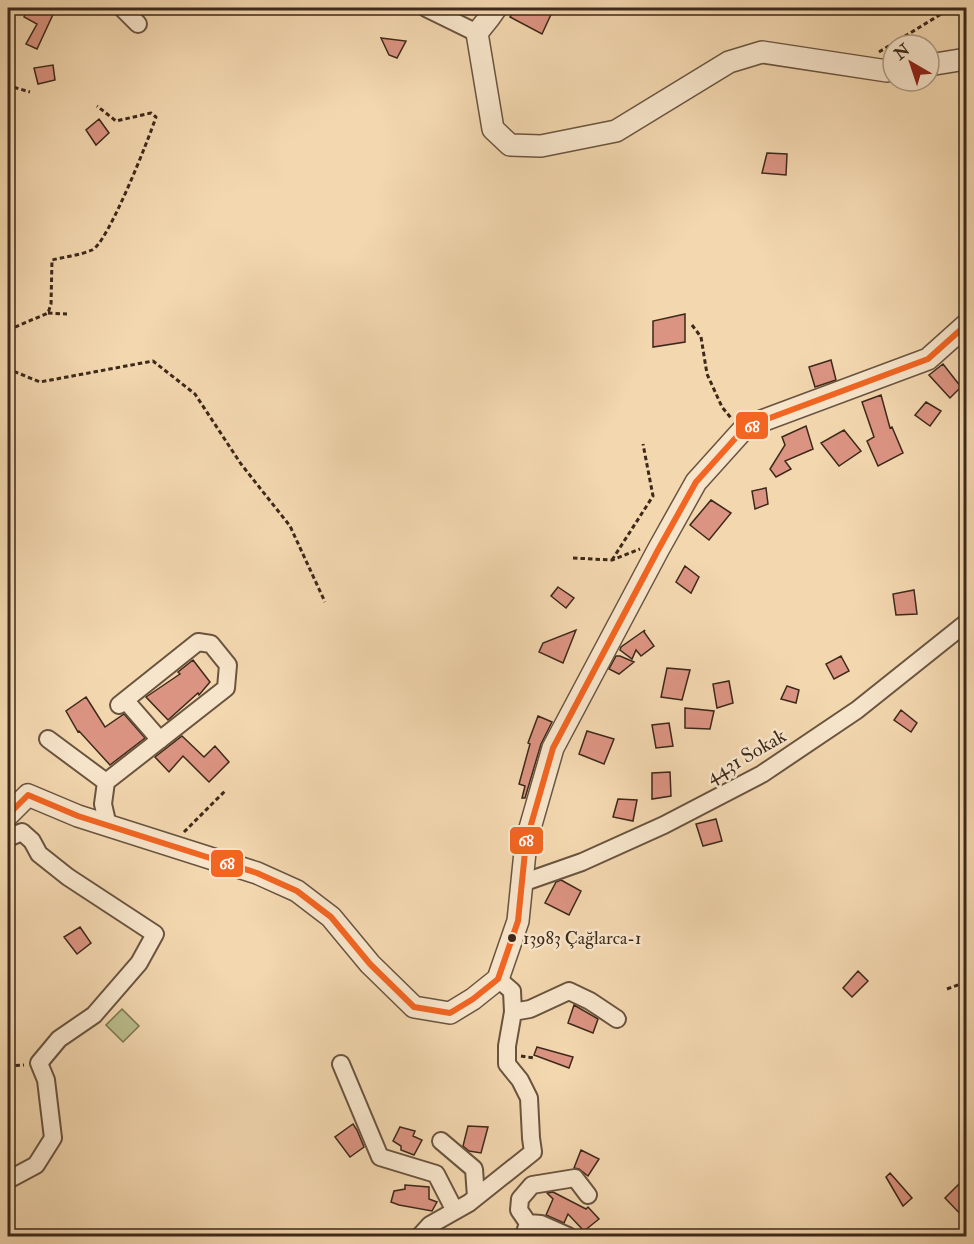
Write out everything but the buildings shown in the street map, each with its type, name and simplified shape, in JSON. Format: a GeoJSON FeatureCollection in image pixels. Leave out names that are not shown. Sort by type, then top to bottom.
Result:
{"type":"FeatureCollection","features":[{"type":"Feature","properties":{"kind":"street"},"geometry":{"type":"LineString","coordinates":[[122,8],[138,24]]}},
{"type":"Feature","properties":{"kind":"street"},"geometry":{"type":"LineString","coordinates":[[426,8],[477,33]]}},
{"type":"Feature","properties":{"kind":"street"},"geometry":{"type":"LineString","coordinates":[[496,8],[477,33],[493,129],[510,145],[541,146],[616,131],[729,62],[762,52],[881,70]]}},
{"type":"Feature","properties":{"kind":"street"},"geometry":{"type":"LineString","coordinates":[[941,63],[966,59]]}},
{"type":"Feature","properties":{"kind":"street"},"geometry":{"type":"LineString","coordinates":[[8,815],[28,795],[78,816],[256,873],[297,891],[331,916],[370,964],[414,1007],[450,1013],[473,999],[498,979],[518,921],[526,842],[553,748],[696,482],[741,432],[759,422],[928,359],[966,325]]}},
{"type":"Feature","properties":{"kind":"street","name":"4431 Sokak"},"geometry":{"type":"LineString","coordinates":[[522,883],[582,862],[654,830],[762,774],[857,710],[966,622]]}},
{"type":"Feature","properties":{"kind":"street"},"geometry":{"type":"LineString","coordinates":[[108,826],[103,804],[106,782],[160,740],[226,688],[228,665],[211,644],[198,642],[122,703],[160,740]]}},
{"type":"Feature","properties":{"kind":"street"},"geometry":{"type":"LineString","coordinates":[[48,739],[106,782]]}},
{"type":"Feature","properties":{"kind":"street"},"geometry":{"type":"LineString","coordinates":[[8,838],[22,832],[32,841],[39,854],[68,877],[155,934],[139,963],[94,1015],[59,1039],[39,1063],[46,1080],[53,1138],[36,1165],[8,1180]]}},
{"type":"Feature","properties":{"kind":"street"},"geometry":{"type":"LineString","coordinates":[[420,1236],[430,1225],[476,1197],[533,1152],[529,1098],[520,1080],[507,1064],[507,1046],[513,1012],[512,991],[498,979]]}},
{"type":"Feature","properties":{"kind":"street"},"geometry":{"type":"LineString","coordinates":[[513,1012],[530,1009],[569,991],[590,1001],[617,1019]]}},
{"type":"Feature","properties":{"kind":"street"},"geometry":{"type":"LineString","coordinates":[[341,1064],[380,1158],[436,1174],[455,1211]]}},
{"type":"Feature","properties":{"kind":"street"},"geometry":{"type":"LineString","coordinates":[[441,1141],[474,1169],[476,1197]]}},
{"type":"Feature","properties":{"kind":"street"},"geometry":{"type":"LineString","coordinates":[[568,1236],[541,1224],[526,1230],[519,1210],[520,1199],[532,1185],[575,1178],[588,1196]]}},
{"type":"Feature","properties":{"kind":"path"},"geometry":{"type":"LineString","coordinates":[[857,66],[951,8]]}},
{"type":"Feature","properties":{"kind":"path"},"geometry":{"type":"LineString","coordinates":[[8,91],[13,87],[30,92]]}},
{"type":"Feature","properties":{"kind":"path"},"geometry":{"type":"LineString","coordinates":[[48,313],[51,304],[52,260],[94,249],[104,237],[135,172],[156,117],[151,113],[116,121],[98,106]]}},
{"type":"Feature","properties":{"kind":"path"},"geometry":{"type":"LineString","coordinates":[[8,330],[48,313],[66,314]]}},
{"type":"Feature","properties":{"kind":"path"},"geometry":{"type":"LineString","coordinates":[[692,325],[701,337],[707,374],[722,407],[741,432]]}},
{"type":"Feature","properties":{"kind":"path"},"geometry":{"type":"LineString","coordinates":[[8,367],[40,382],[153,361],[195,394],[241,464],[290,526],[324,602]]}},
{"type":"Feature","properties":{"kind":"path"},"geometry":{"type":"LineString","coordinates":[[612,560],[653,496],[643,444]]}},
{"type":"Feature","properties":{"kind":"path"},"geometry":{"type":"LineString","coordinates":[[573,558],[612,560],[664,539]]}},
{"type":"Feature","properties":{"kind":"path"},"geometry":{"type":"LineString","coordinates":[[170,846],[225,791]]}},
{"type":"Feature","properties":{"kind":"path"},"geometry":{"type":"LineString","coordinates":[[947,989],[966,982]]}},
{"type":"Feature","properties":{"kind":"green space"},"geometry":{"type":"Polygon","coordinates":[[[122,1009],[139,1026],[123,1042],[106,1025],[122,1009]]]}},
{"type":"Feature","properties":{"kind":"transit line","name":"68"},"geometry":{"type":"LineString","coordinates":[[8,815],[28,795],[78,816],[257,873],[297,891],[331,917],[370,964],[414,1007],[450,1013],[473,999],[498,979],[518,921],[526,842],[553,748],[696,482],[741,432],[759,422],[928,359],[966,325]]}},
{"type":"Feature","properties":{"kind":"place","name":"13983 Çağlarca-1"},"geometry":{"type":"Point","coordinates":[512,938]}}]}
